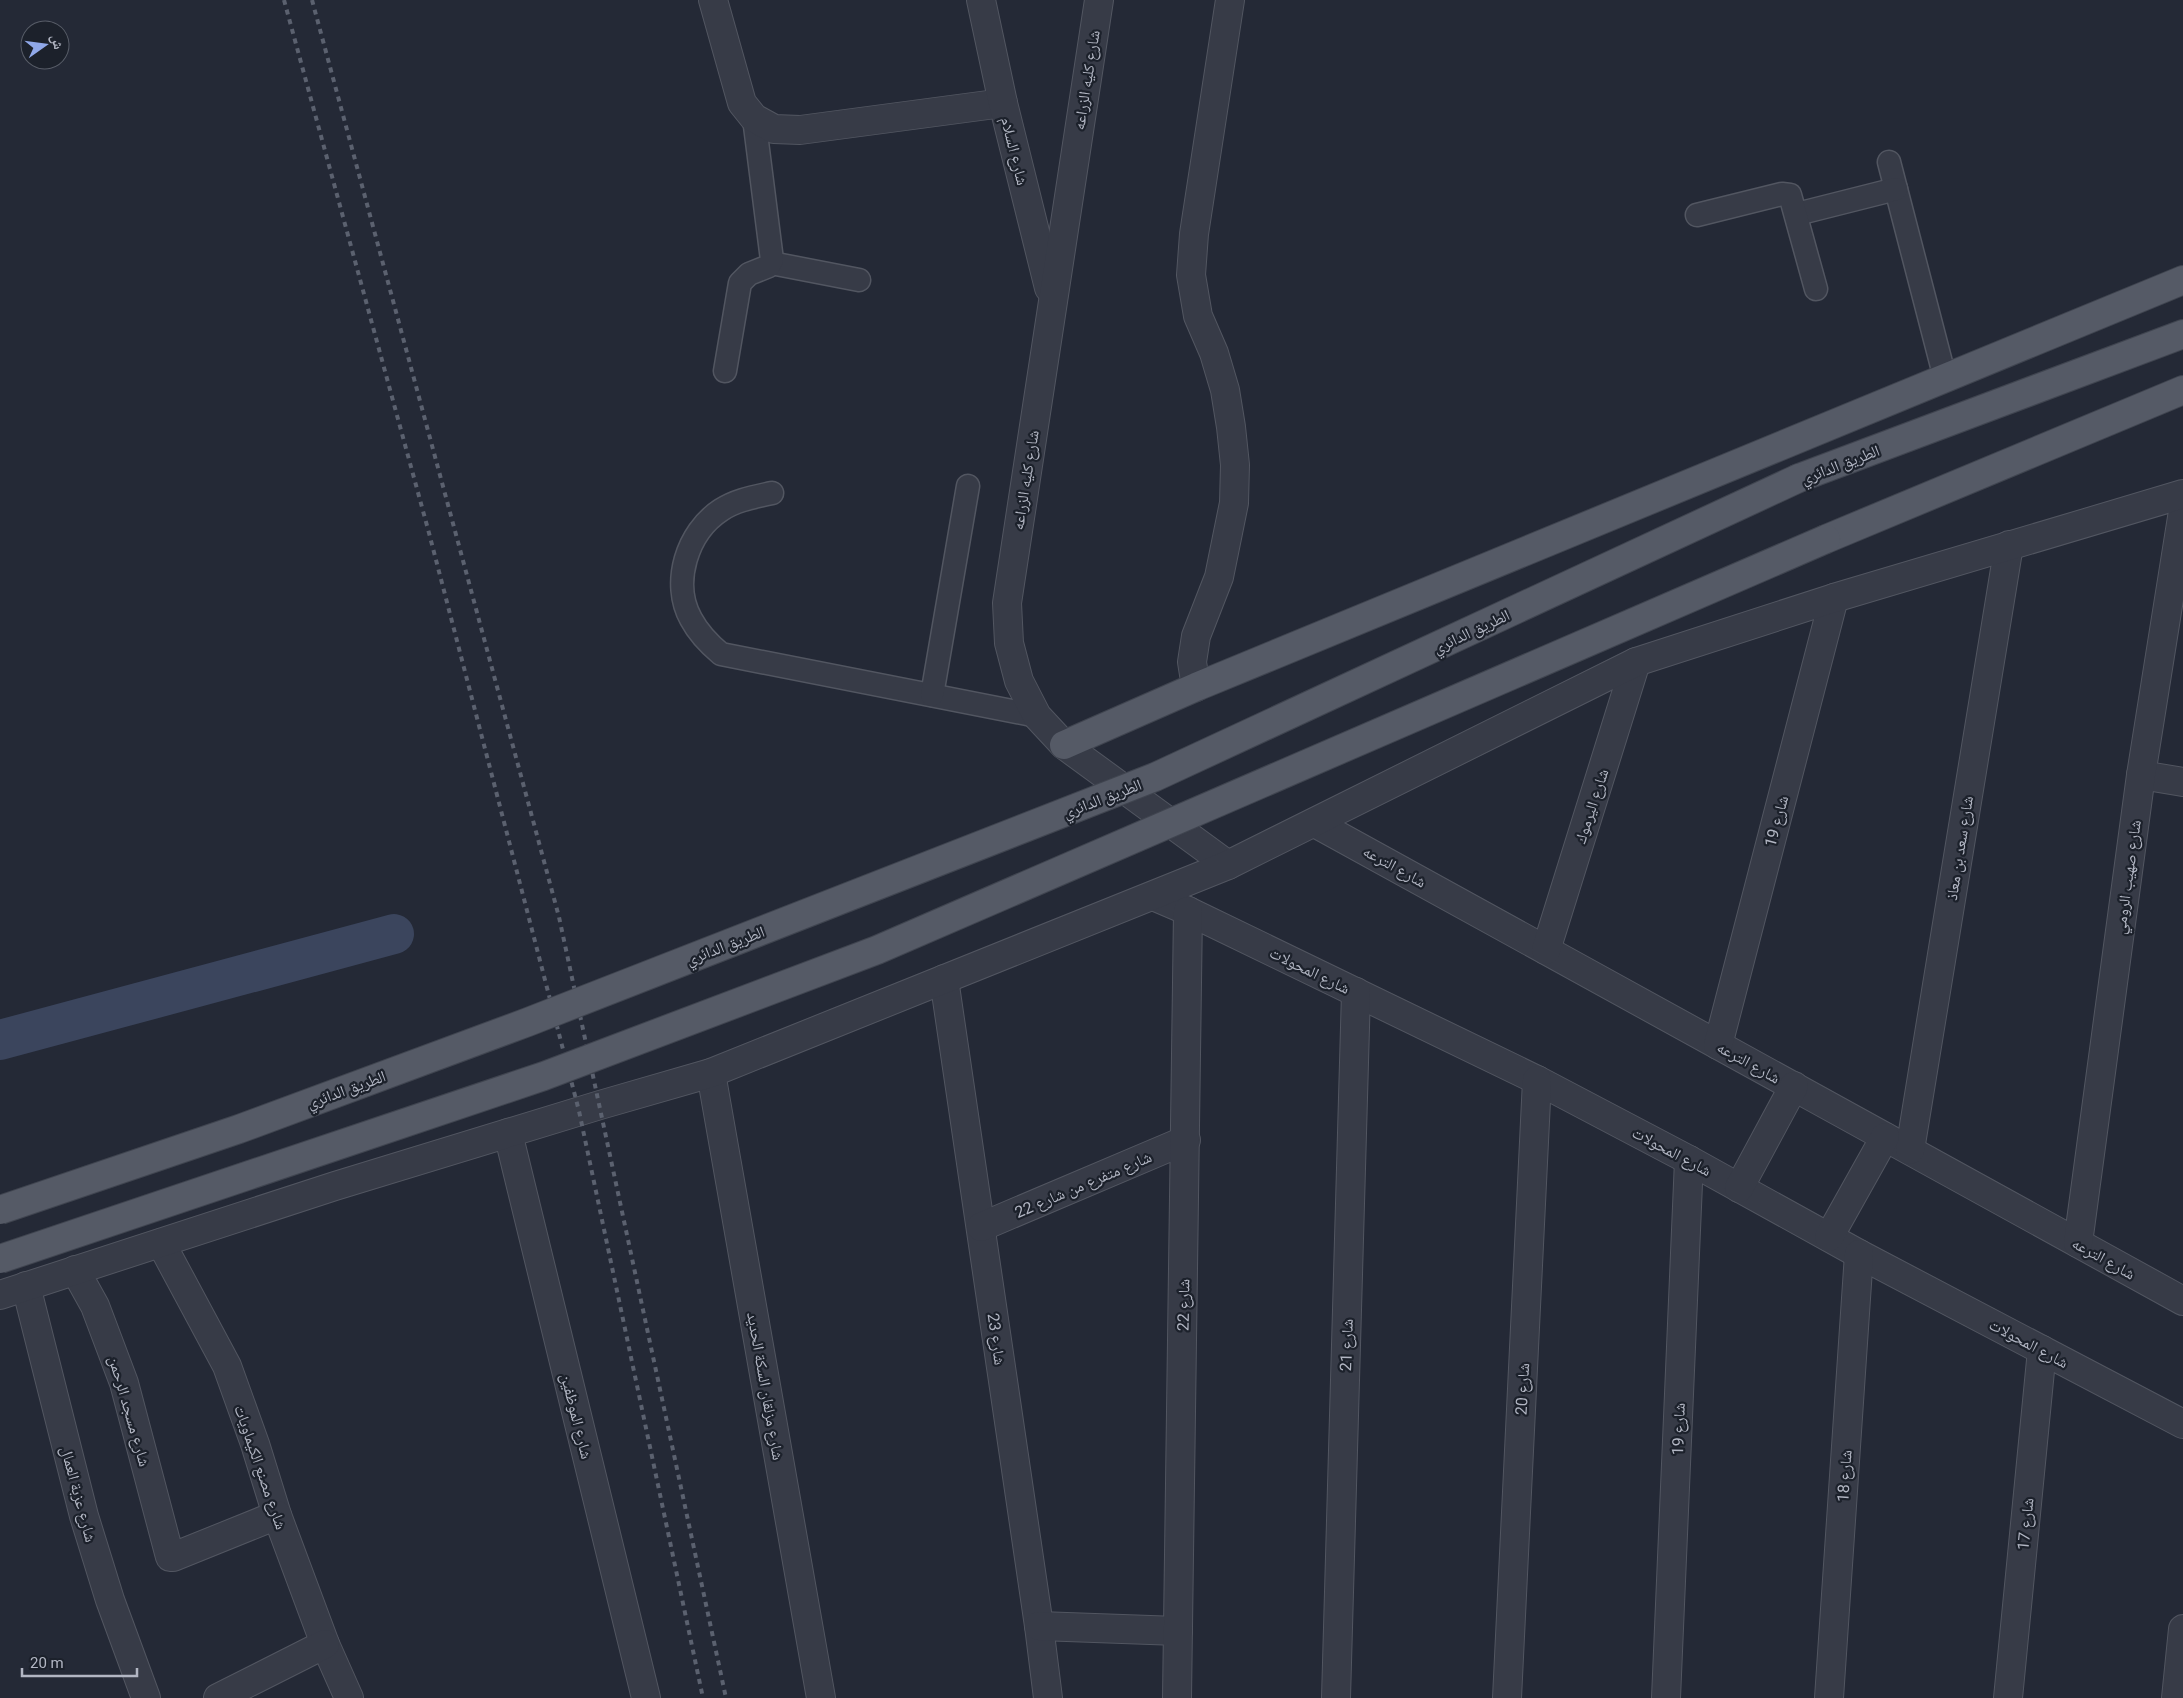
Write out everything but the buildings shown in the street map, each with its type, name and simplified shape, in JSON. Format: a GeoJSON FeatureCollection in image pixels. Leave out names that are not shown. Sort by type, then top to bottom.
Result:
{"type":"FeatureCollection","features":[{"type":"Feature","properties":{"kind":"main road"},"geometry":{"type":"LineString","coordinates":[[1064,745],[1196,687],[2183,280]]}},
{"type":"Feature","properties":{"kind":"main road","name":"الطريق الدائري"},"geometry":{"type":"LineString","coordinates":[[0,1210],[239,1129],[528,1022],[1156,777],[1799,478],[2183,334]]}},
{"type":"Feature","properties":{"kind":"main road"},"geometry":{"type":"LineString","coordinates":[[0,1258],[544,1076],[877,950],[1826,539],[2183,390]]}},
{"type":"Feature","properties":{"kind":"street"},"geometry":{"type":"LineString","coordinates":[[713,0],[742,103],[754,118],[774,129],[800,130],[1003,104]]}},
{"type":"Feature","properties":{"kind":"street","name":"شارع السلام"},"geometry":{"type":"LineString","coordinates":[[981,0],[1003,104],[1053,301]]}},
{"type":"Feature","properties":{"kind":"street","name":"شارع كليه الزراعه"},"geometry":{"type":"LineString","coordinates":[[1099,0],[1007,603],[1009,643],[1019,681],[1037,716],[1064,745],[1228,865]]}},
{"type":"Feature","properties":{"kind":"street"},"geometry":{"type":"LineString","coordinates":[[1196,687],[1192,662],[1196,636],[1219,577],[1234,503],[1235,465],[1226,399],[1214,353],[1198,316],[1191,275],[1194,234],[1230,0]]}},
{"type":"Feature","properties":{"kind":"street"},"geometry":{"type":"LineString","coordinates":[[0,1295],[335,1186],[711,1073],[1228,865],[1636,662],[1834,598],[2183,494]]}},
{"type":"Feature","properties":{"kind":"street","name":"شارع صهيب الرومي"},"geometry":{"type":"LineString","coordinates":[[2078,1244],[2141,775],[2183,511]]}},
{"type":"Feature","properties":{"kind":"street","name":"شارع سعد بن معاذ"},"geometry":{"type":"LineString","coordinates":[[1910,1150],[2009,545]]}},
{"type":"Feature","properties":{"kind":"street","name":"شارع 19"},"geometry":{"type":"LineString","coordinates":[[1718,1044],[1834,598]]}},
{"type":"Feature","properties":{"kind":"street","name":"شارع اليرموك"},"geometry":{"type":"LineString","coordinates":[[1546,950],[1636,662]]}},
{"type":"Feature","properties":{"kind":"street"},"geometry":{"type":"LineString","coordinates":[[2141,775],[2183,782]]}},
{"type":"Feature","properties":{"kind":"street","name":"شارع الترعه"},"geometry":{"type":"LineString","coordinates":[[1315,823],[2183,1301]]}},
{"type":"Feature","properties":{"kind":"street","name":"شارع المحولات"},"geometry":{"type":"LineString","coordinates":[[1153,896],[1188,911],[1538,1080],[1689,1160],[1859,1254],[2183,1424]]}},
{"type":"Feature","properties":{"kind":"street","name":"شارع 22"},"geometry":{"type":"LineString","coordinates":[[1177,1698],[1188,911]]}},
{"type":"Feature","properties":{"kind":"street","name":"شارع 23"},"geometry":{"type":"LineString","coordinates":[[944,979],[1048,1698]]}},
{"type":"Feature","properties":{"kind":"street","name":"شارع 21"},"geometry":{"type":"LineString","coordinates":[[1336,1698],[1356,992]]}},
{"type":"Feature","properties":{"kind":"street","name":"شارع مزلقان السكة الحديد"},"geometry":{"type":"LineString","coordinates":[[711,1073],[821,1698]]}},
{"type":"Feature","properties":{"kind":"street","name":"شارع 20"},"geometry":{"type":"LineString","coordinates":[[1507,1698],[1538,1080]]}},
{"type":"Feature","properties":{"kind":"street"},"geometry":{"type":"LineString","coordinates":[[1739,1188],[1794,1086]]}},
{"type":"Feature","properties":{"kind":"street","name":"شارع الموظفين"},"geometry":{"type":"LineString","coordinates":[[508,1133],[646,1698]]}},
{"type":"Feature","properties":{"kind":"street"},"geometry":{"type":"LineString","coordinates":[[1828,1236],[1885,1137]]}},
{"type":"Feature","properties":{"kind":"street","name":"شارع متفرع من شارع 22"},"geometry":{"type":"LineString","coordinates":[[981,1227],[1186,1140]]}},
{"type":"Feature","properties":{"kind":"street","name":"شارع 19"},"geometry":{"type":"LineString","coordinates":[[1666,1698],[1689,1160]]}},
{"type":"Feature","properties":{"kind":"street","name":"شارع مصنع الكيماويات"},"geometry":{"type":"LineString","coordinates":[[161,1243],[226,1366],[255,1444],[277,1515],[325,1644],[349,1698]]}},
{"type":"Feature","properties":{"kind":"street","name":"شارع 18"},"geometry":{"type":"LineString","coordinates":[[1829,1698],[1859,1254]]}},
{"type":"Feature","properties":{"kind":"street","name":"شارع مسجد الرحمن"},"geometry":{"type":"LineString","coordinates":[[74,1270],[95,1306],[124,1383],[171,1557],[277,1515]]}},
{"type":"Feature","properties":{"kind":"street","name":"شارع عزبة العمال"},"geometry":{"type":"LineString","coordinates":[[26,1286],[84,1516],[110,1600],[146,1698]]}},
{"type":"Feature","properties":{"kind":"street","name":"شارع 17"},"geometry":{"type":"LineString","coordinates":[[2008,1698],[2042,1350]]}},
{"type":"Feature","properties":{"kind":"street"},"geometry":{"type":"LineString","coordinates":[[1039,1626],[1178,1631]]}},
{"type":"Feature","properties":{"kind":"street"},"geometry":{"type":"LineString","coordinates":[[2176,1698],[2183,1629]]}},
{"type":"Feature","properties":{"kind":"street"},"geometry":{"type":"LineString","coordinates":[[218,1698],[325,1644]]}},
{"type":"Feature","properties":{"kind":"lane"},"geometry":{"type":"LineString","coordinates":[[754,118],[771,263]]}},
{"type":"Feature","properties":{"kind":"lane"},"geometry":{"type":"LineString","coordinates":[[1889,162],[1945,378]]}},
{"type":"Feature","properties":{"kind":"lane"},"geometry":{"type":"LineString","coordinates":[[1797,214],[1896,189]]}},
{"type":"Feature","properties":{"kind":"lane"},"geometry":{"type":"LineString","coordinates":[[1696,215],[1785,193],[1792,198],[1816,289]]}},
{"type":"Feature","properties":{"kind":"lane"},"geometry":{"type":"LineString","coordinates":[[771,263],[859,280]]}},
{"type":"Feature","properties":{"kind":"lane"},"geometry":{"type":"LineString","coordinates":[[725,371],[740,283],[749,274],[766,268],[771,263]]}},
{"type":"Feature","properties":{"kind":"lane"},"geometry":{"type":"LineString","coordinates":[[932,695],[968,486]]}},
{"type":"Feature","properties":{"kind":"lane"},"geometry":{"type":"LineString","coordinates":[[772,494],[742,500],[720,510],[702,527],[690,547],[683,571],[683,594],[690,618],[703,638],[721,654],[1037,716]]}},
{"type":"Feature","properties":{"kind":"waterway"},"geometry":{"type":"LineString","coordinates":[[0,1040],[394,934]]}},
{"type":"Feature","properties":{"kind":"railway"},"geometry":{"type":"LineString","coordinates":[[284,0],[429,533],[579,1111],[703,1698]]}},
{"type":"Feature","properties":{"kind":"railway"},"geometry":{"type":"LineString","coordinates":[[312,0],[559,917],[726,1698]]}}]}
